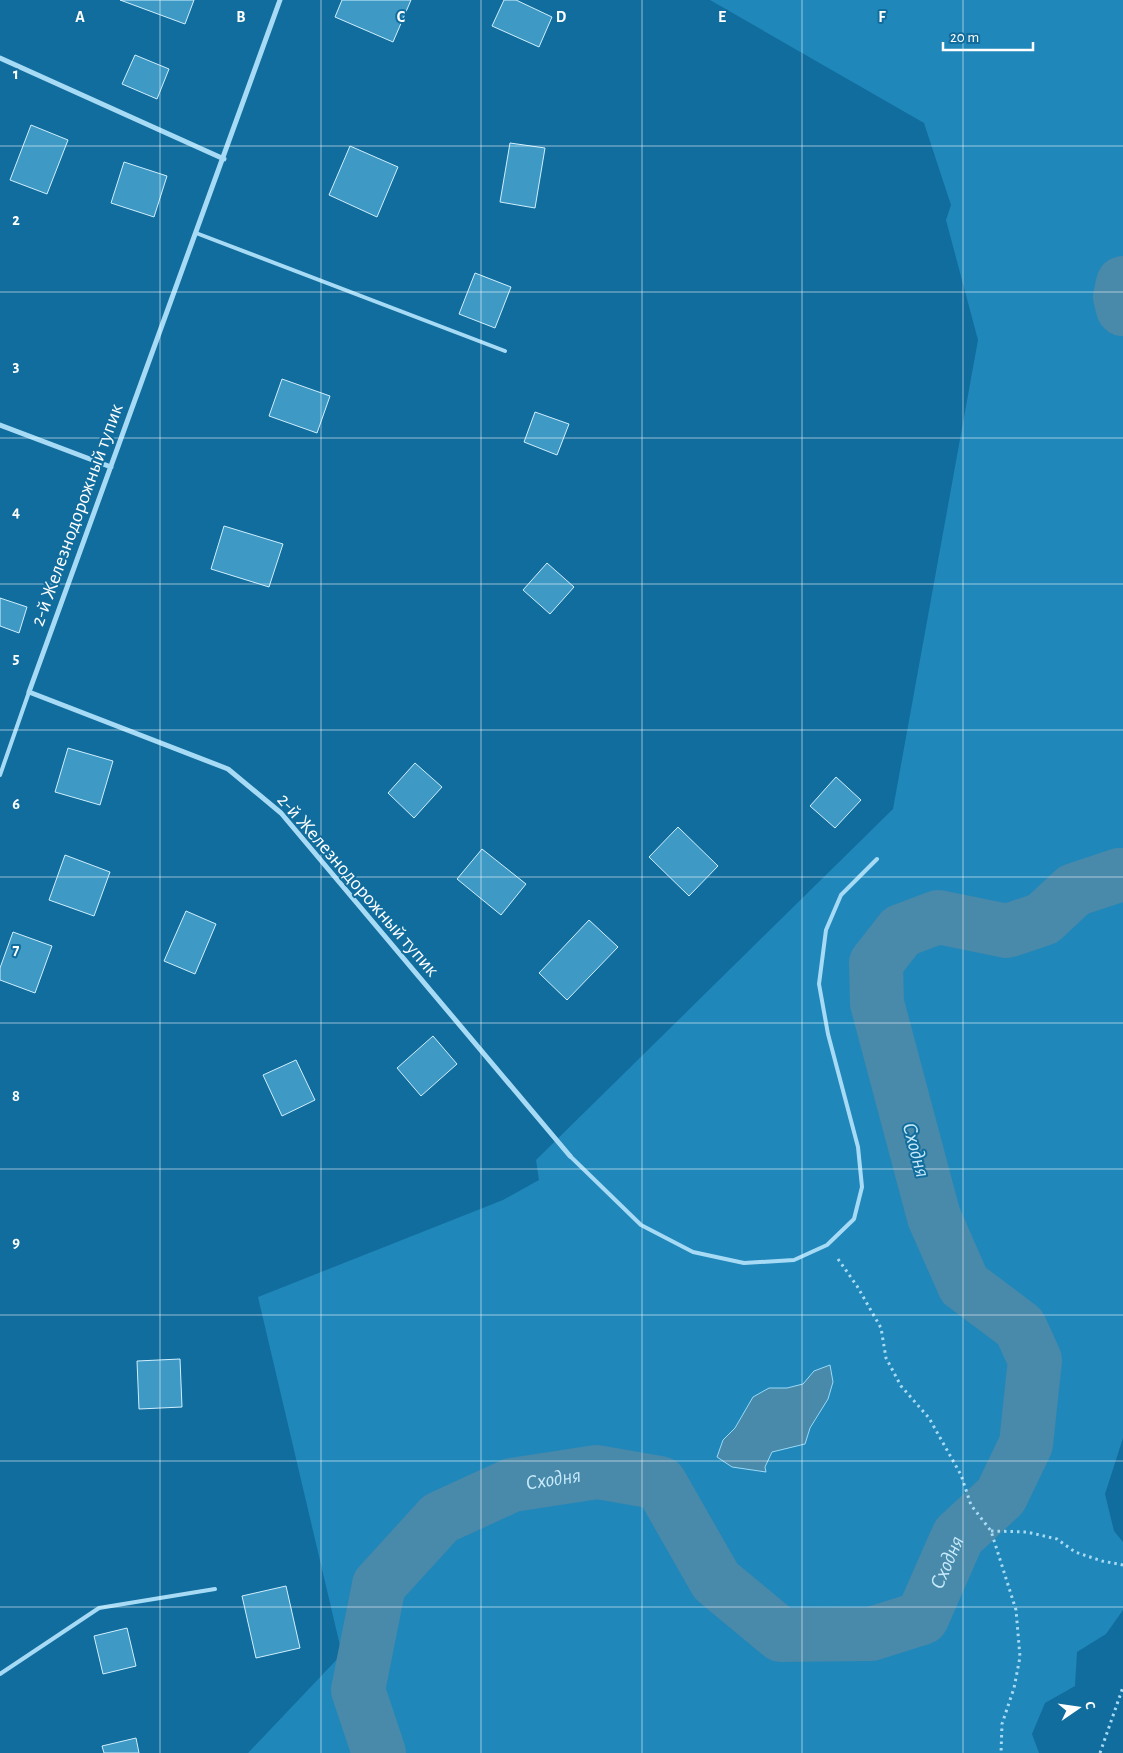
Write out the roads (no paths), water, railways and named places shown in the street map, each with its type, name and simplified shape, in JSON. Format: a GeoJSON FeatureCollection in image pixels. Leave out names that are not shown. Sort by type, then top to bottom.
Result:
{"type":"FeatureCollection","features":[{"type":"Feature","properties":{"kind":"street","name":"2-й Железнодорожный тупик"},"geometry":{"type":"LineString","coordinates":[[280,0],[224,159],[29,692],[228,769],[280,813],[570,1156]]}},
{"type":"Feature","properties":{"kind":"street"},"geometry":{"type":"LineString","coordinates":[[0,58],[224,159]]}},
{"type":"Feature","properties":{"kind":"street"},"geometry":{"type":"LineString","coordinates":[[0,426],[111,467]]}},
{"type":"Feature","properties":{"kind":"lane"},"geometry":{"type":"LineString","coordinates":[[196,233],[505,351]]}},
{"type":"Feature","properties":{"kind":"lane"},"geometry":{"type":"LineString","coordinates":[[0,776],[29,692]]}},
{"type":"Feature","properties":{"kind":"lane"},"geometry":{"type":"LineString","coordinates":[[570,1156],[641,1225],[693,1252],[744,1263],[794,1260],[827,1244],[854,1219],[862,1187],[858,1147],[828,1034],[818,984],[826,930],[841,895],[878,859]]}},
{"type":"Feature","properties":{"kind":"lane"},"geometry":{"type":"LineString","coordinates":[[0,1674],[99,1608],[215,1589]]}},
{"type":"Feature","properties":{"kind":"waterway","name":"Сходня"},"geometry":{"type":"LineString","coordinates":[[1123,283],[1120,297],[1123,309]]}},
{"type":"Feature","properties":{"kind":"waterway","name":"Сходня"},"geometry":{"type":"LineString","coordinates":[[379,1753],[358,1690],[379,1585],[440,1518],[512,1485],[597,1472],[660,1483],[716,1581],[781,1635],[871,1634],[922,1618],[958,1536],[1001,1496],[1026,1444],[1035,1360],[1020,1327],[964,1285],[934,1217],[877,1003],[876,963],[901,931],[938,917],[1007,931],[1043,919],[1074,890],[1123,875]]}}]}
